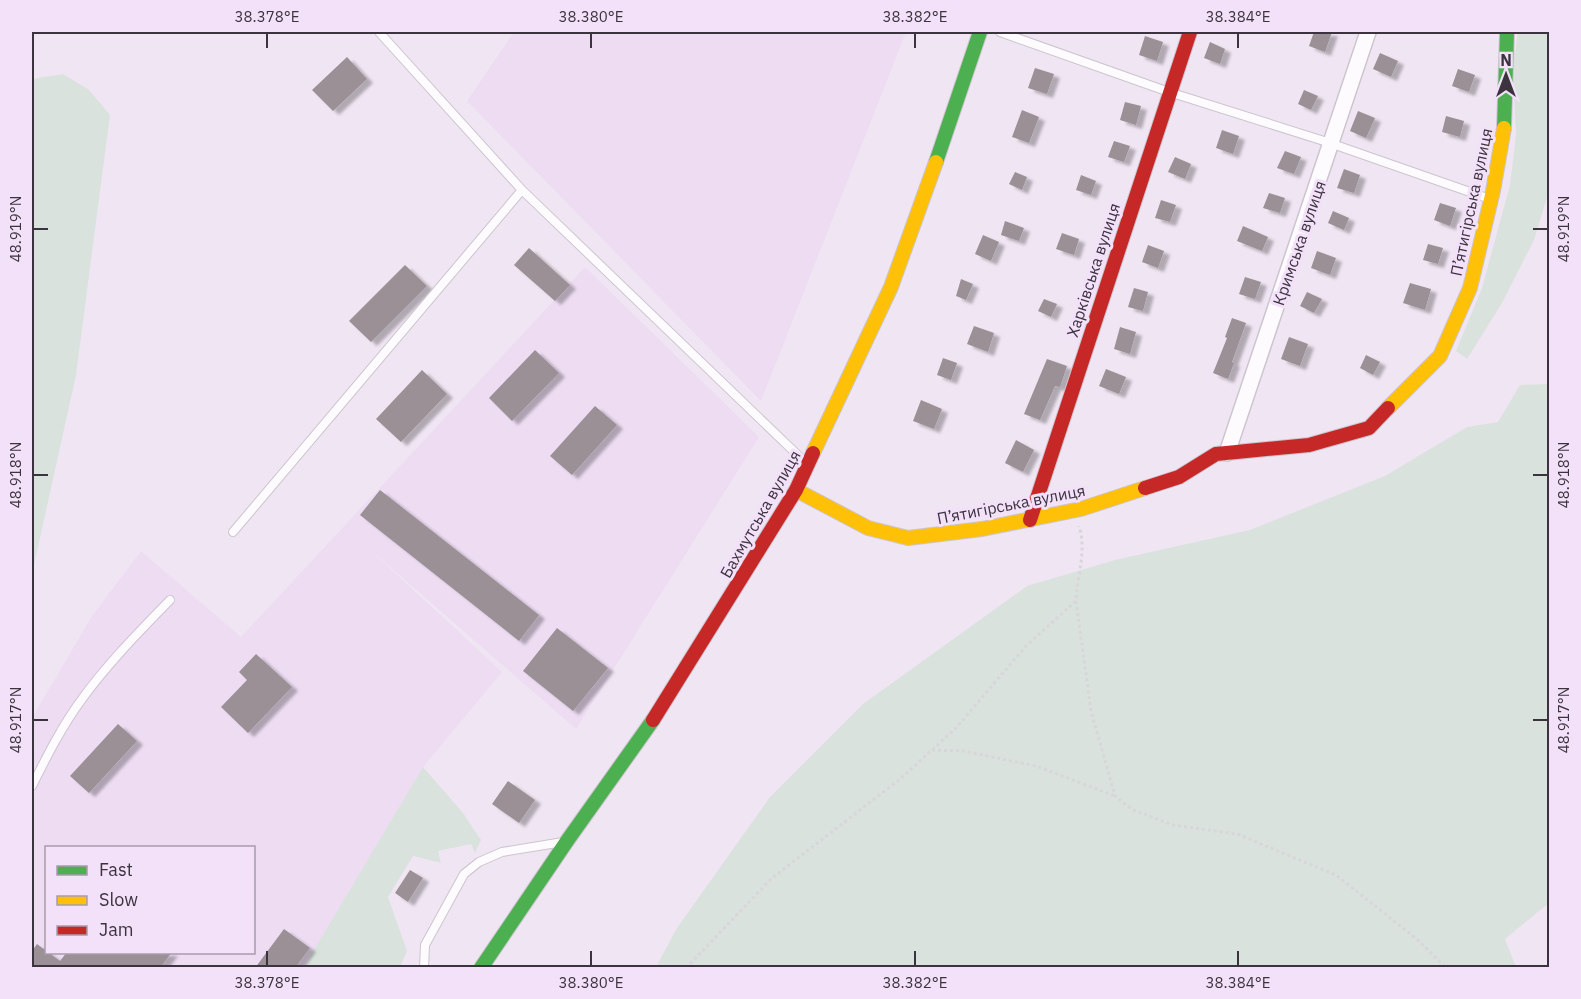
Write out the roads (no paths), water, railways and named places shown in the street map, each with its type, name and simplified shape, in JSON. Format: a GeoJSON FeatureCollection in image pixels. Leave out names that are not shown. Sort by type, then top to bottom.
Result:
{"type":"FeatureCollection","features":[{"type":"Feature","properties":{"kind":"street","name":"Бахмутська вулиця"},"geometry":{"type":"LineString","coordinates":[[481,968],[567,841],[662,709],[796,490],[891,287],[980,32]]}},
{"type":"Feature","properties":{"kind":"street","name":"Харківська вулиця"},"geometry":{"type":"LineString","coordinates":[[1030,520],[1190,32]]}},
{"type":"Feature","properties":{"kind":"street","name":"Кримська вулиця"},"geometry":{"type":"LineString","coordinates":[[1227,453],[1368,32]]}},
{"type":"Feature","properties":{"kind":"street","name":"П’ятигірська вулиця"},"geometry":{"type":"LineString","coordinates":[[796,490],[868,528],[908,538],[982,529],[1074,511],[1179,477],[1216,454],[1309,445],[1369,428],[1440,356],[1470,288],[1491,199],[1504,126],[1507,32]]}},
{"type":"Feature","properties":{"kind":"lane"},"geometry":{"type":"LineString","coordinates":[[379,32],[522,189],[809,465]]}},
{"type":"Feature","properties":{"kind":"lane"},"geometry":{"type":"LineString","coordinates":[[1000,32],[1169,92],[1332,144],[1491,199]]}},
{"type":"Feature","properties":{"kind":"lane"},"geometry":{"type":"LineString","coordinates":[[233,532],[522,189]]}},
{"type":"Feature","properties":{"kind":"lane"},"geometry":{"type":"LineString","coordinates":[[32,786],[56,738],[82,698],[129,642],[170,600]]}},
{"type":"Feature","properties":{"kind":"lane"},"geometry":{"type":"LineString","coordinates":[[424,968],[425,945],[464,874],[479,862],[502,852],[567,841]]}}]}
